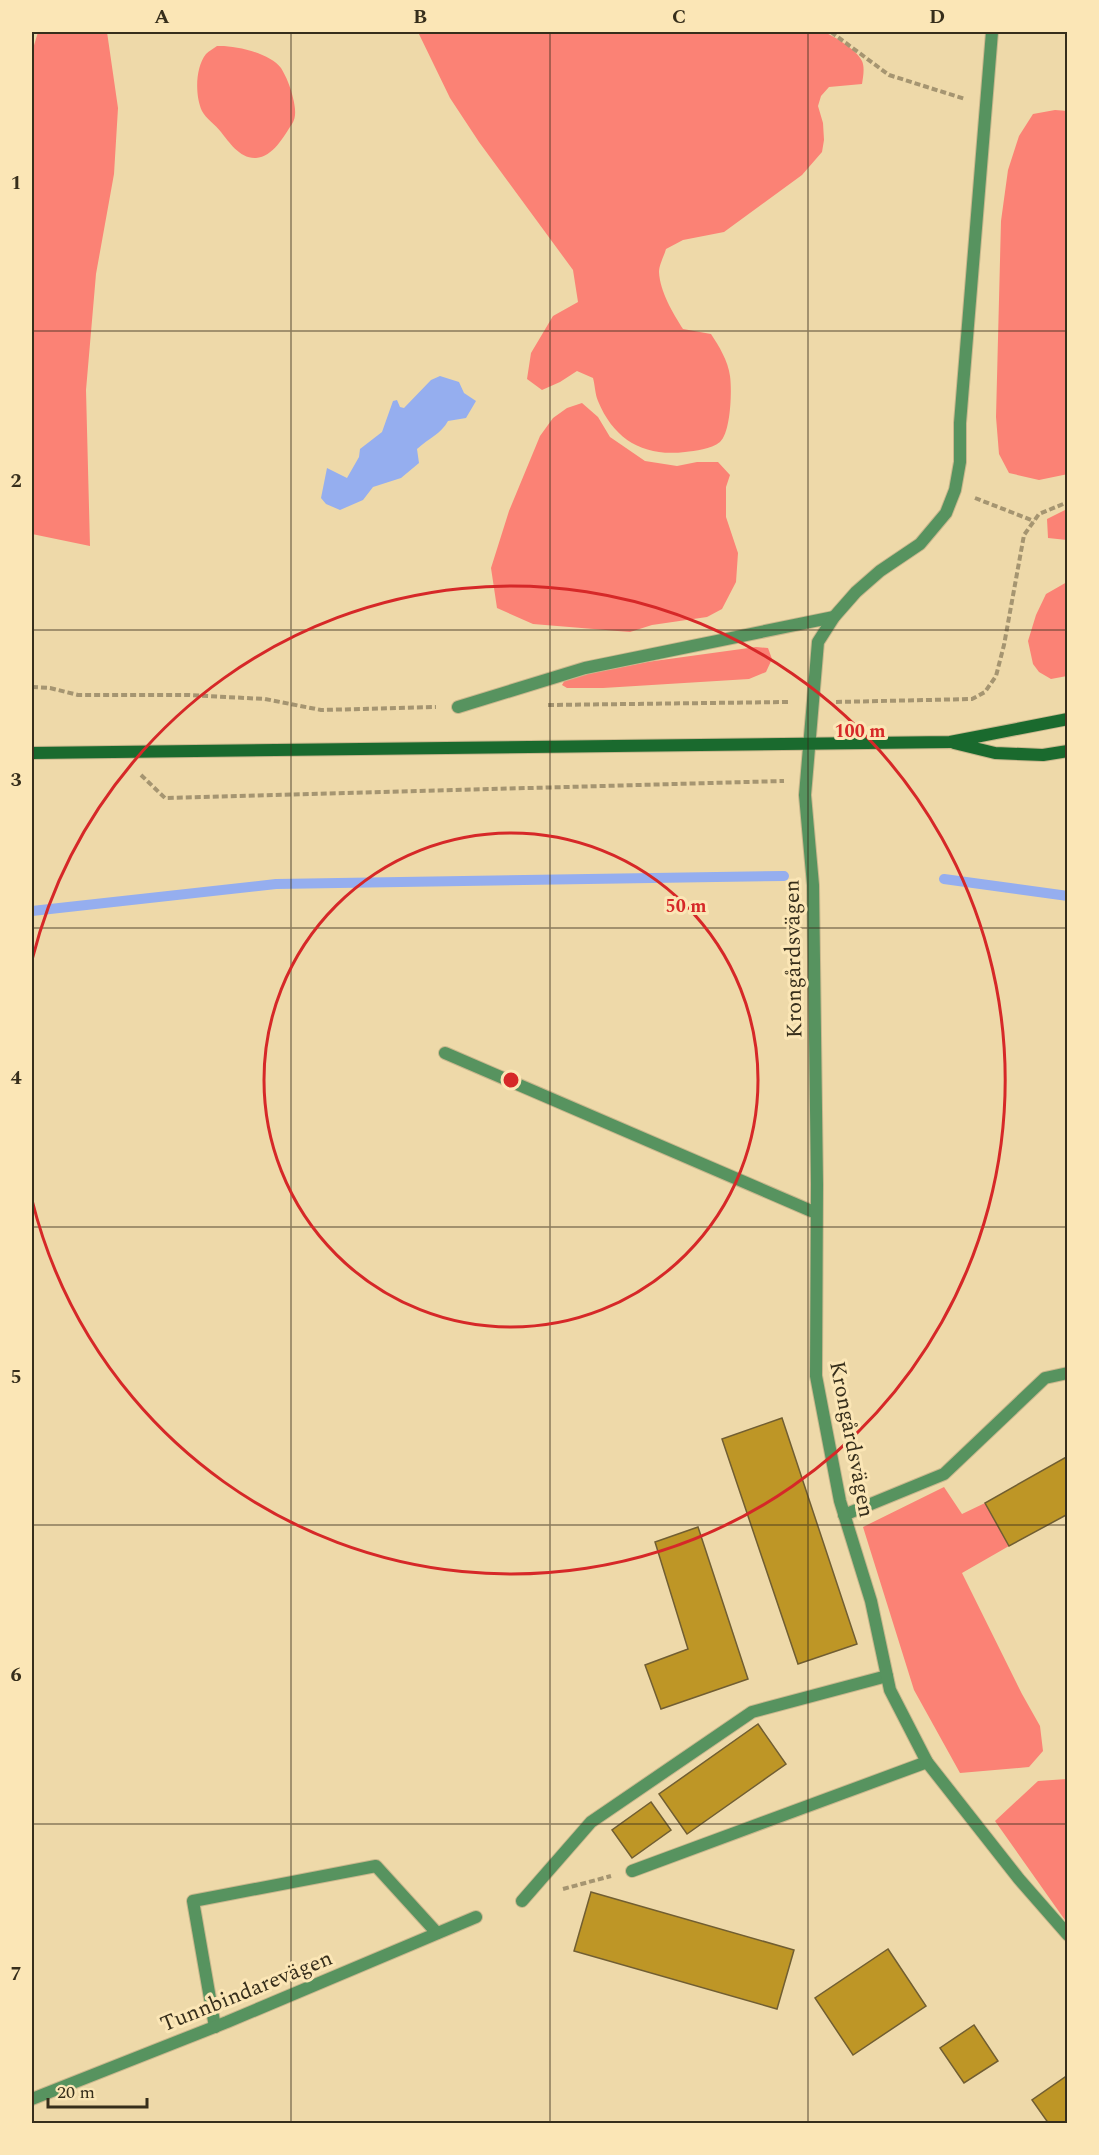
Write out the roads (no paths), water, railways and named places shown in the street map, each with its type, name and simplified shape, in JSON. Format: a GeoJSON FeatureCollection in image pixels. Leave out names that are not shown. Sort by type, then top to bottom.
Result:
{"type":"FeatureCollection","features":[{"type":"Feature","properties":{"kind":"main road"},"geometry":{"type":"LineString","coordinates":[[32,753],[950,742],[1068,719]]}},
{"type":"Feature","properties":{"kind":"main road"},"geometry":{"type":"LineString","coordinates":[[950,742],[995,753],[1043,755],[1068,751]]}},
{"type":"Feature","properties":{"kind":"street","name":"Krongårdsvägen"},"geometry":{"type":"LineString","coordinates":[[992,32],[960,423],[960,462],[955,490],[946,513],[920,544],[856,592],[834,617],[818,642],[805,795],[813,885],[816,1376],[840,1501],[871,1601],[890,1690],[927,1762],[1019,1879],[1068,1935]]}},
{"type":"Feature","properties":{"kind":"street"},"geometry":{"type":"LineString","coordinates":[[458,706],[585,668],[834,617]]}},
{"type":"Feature","properties":{"kind":"street"},"geometry":{"type":"LineString","coordinates":[[445,1053],[816,1213]]}},
{"type":"Feature","properties":{"kind":"street"},"geometry":{"type":"LineString","coordinates":[[844,1515],[944,1474],[1045,1378],[1068,1373]]}},
{"type":"Feature","properties":{"kind":"street"},"geometry":{"type":"LineString","coordinates":[[522,1901],[591,1822],[752,1712],[887,1676]]}},
{"type":"Feature","properties":{"kind":"street"},"geometry":{"type":"LineString","coordinates":[[632,1870],[927,1762]]}},
{"type":"Feature","properties":{"kind":"street"},"geometry":{"type":"LineString","coordinates":[[215,2026],[193,1901],[376,1866],[437,1933]]}},
{"type":"Feature","properties":{"kind":"street","name":"Tunnbindarevägen"},"geometry":{"type":"LineString","coordinates":[[32,2099],[215,2026],[476,1917]]}},
{"type":"Feature","properties":{"kind":"water"},"geometry":{"type":"Polygon","coordinates":[[[440,376],[459,382],[464,393],[476,401],[466,418],[448,421],[438,433],[417,449],[419,463],[401,478],[373,487],[363,500],[340,510],[326,504],[321,498],[327,468],[347,478],[359,457],[360,449],[382,432],[393,401],[397,400],[400,407],[404,408],[431,380],[440,376]]]}},
{"type":"Feature","properties":{"kind":"waterway"},"geometry":{"type":"LineString","coordinates":[[32,911],[276,884],[784,876]]}},
{"type":"Feature","properties":{"kind":"waterway"},"geometry":{"type":"LineString","coordinates":[[944,879],[1068,896]]}}]}
